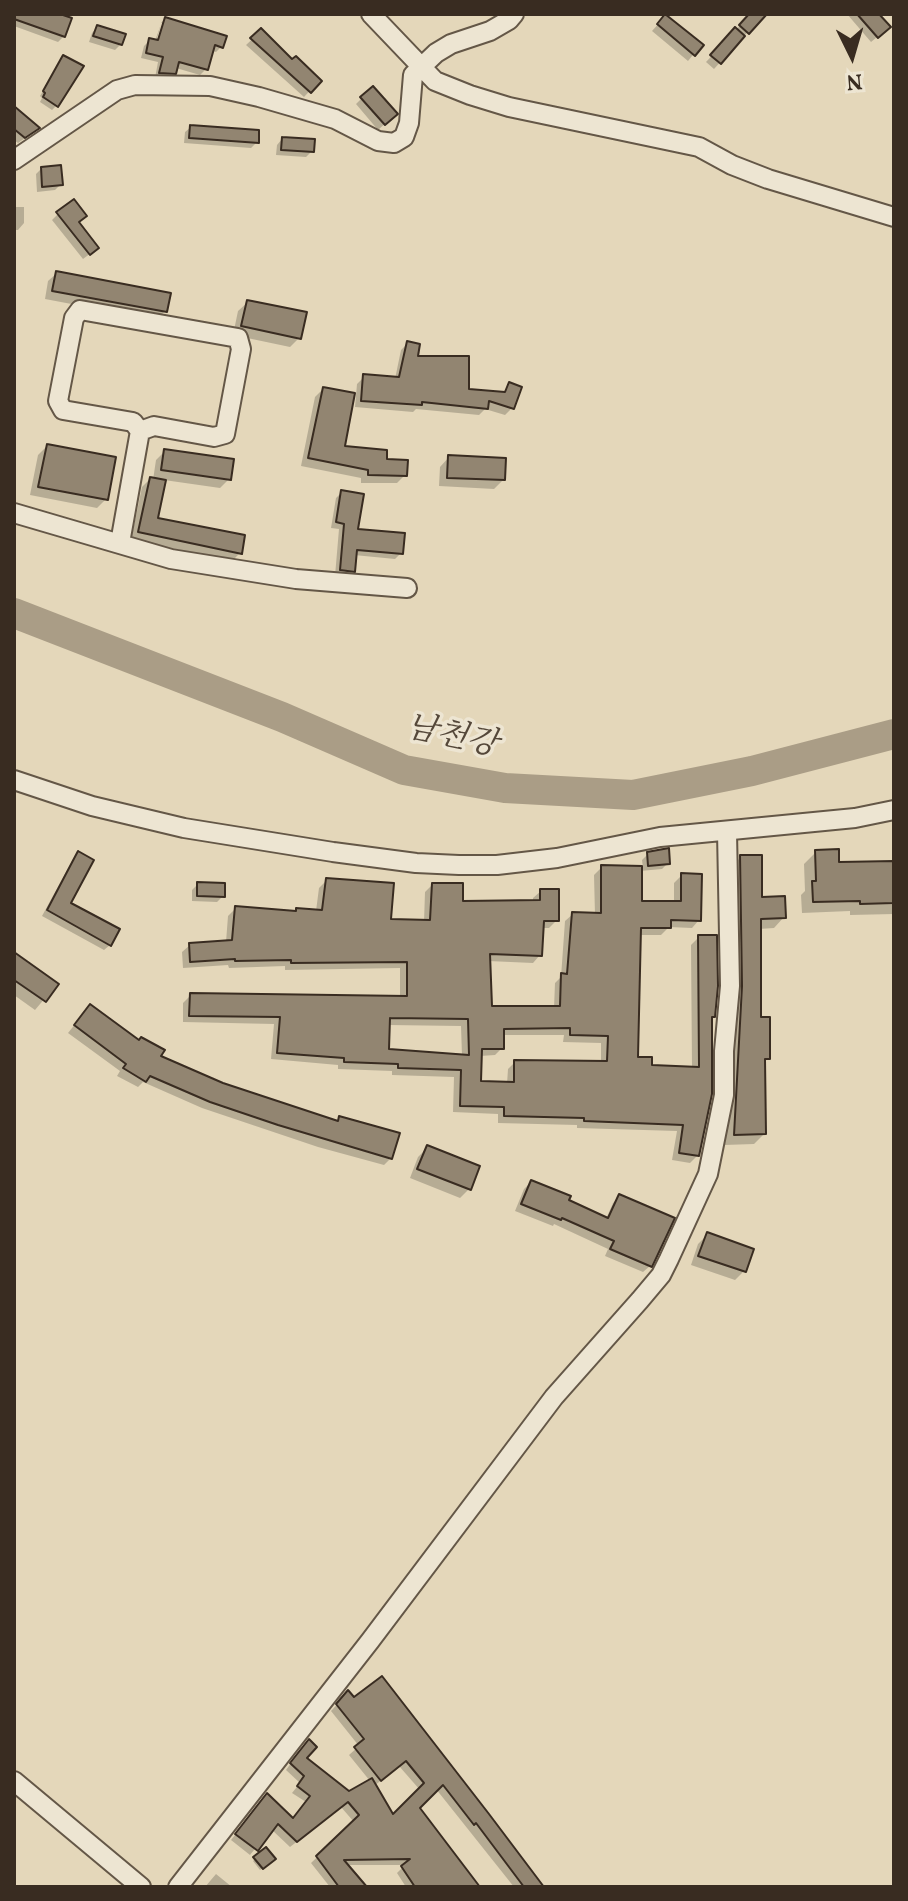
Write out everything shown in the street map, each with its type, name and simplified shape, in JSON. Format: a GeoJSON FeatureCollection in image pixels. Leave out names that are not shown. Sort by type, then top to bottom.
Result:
{"type":"FeatureCollection","features":[{"type":"Feature","properties":{"kind":"street"},"geometry":{"type":"LineString","coordinates":[[371,14],[435,81],[470,95],[509,107],[699,147],[732,165],[768,179],[894,217]]}},
{"type":"Feature","properties":{"kind":"street"},"geometry":{"type":"LineString","coordinates":[[14,160],[117,90],[135,85],[210,86],[308,110],[353,126],[378,141],[394,143],[404,137],[409,123],[413,75],[436,53],[451,44],[490,31],[514,14]]}},
{"type":"Feature","properties":{"kind":"street"},"geometry":{"type":"LineString","coordinates":[[120,543],[140,431],[133,422],[63,410],[58,401],[74,318],[80,310],[238,338],[241,349],[225,434],[214,437],[154,426],[140,431]]}},
{"type":"Feature","properties":{"kind":"street"},"geometry":{"type":"LineString","coordinates":[[14,513],[171,559],[281,576],[407,588]]}},
{"type":"Feature","properties":{"kind":"street"},"geometry":{"type":"LineString","coordinates":[[14,780],[92,806],[184,828],[416,863],[497,865],[557,858],[660,837],[855,818],[894,810]]}},
{"type":"Feature","properties":{"kind":"street"},"geometry":{"type":"LineString","coordinates":[[178,1887],[351,1666],[554,1397],[661,1275],[708,1174],[724,1095],[724,1051],[730,986],[727,832]]}},
{"type":"Feature","properties":{"kind":"street"},"geometry":{"type":"LineString","coordinates":[[14,1781],[141,1887]]}},
{"type":"Feature","properties":{"kind":"building"},"geometry":{"type":"Polygon","coordinates":[[[14,14],[60,14],[72,18],[65,37],[14,19],[14,14]]]}},
{"type":"Feature","properties":{"kind":"building"},"geometry":{"type":"Polygon","coordinates":[[[665,14],[704,45],[695,56],[657,24],[665,14]]]}},
{"type":"Feature","properties":{"kind":"building"},"geometry":{"type":"Polygon","coordinates":[[[749,14],[767,14],[749,34],[739,25],[749,14]]]}},
{"type":"Feature","properties":{"kind":"building"},"geometry":{"type":"Polygon","coordinates":[[[857,14],[879,14],[891,27],[878,38],[857,14]]]}},
{"type":"Feature","properties":{"kind":"building"},"geometry":{"type":"Polygon","coordinates":[[[165,17],[227,36],[223,48],[215,45],[208,70],[179,62],[176,74],[159,73],[163,57],[146,53],[149,38],[158,40],[165,17]]]}},
{"type":"Feature","properties":{"kind":"building"},"geometry":{"type":"Polygon","coordinates":[[[97,25],[126,34],[122,45],[93,36],[97,25]]]}},
{"type":"Feature","properties":{"kind":"building"},"geometry":{"type":"Polygon","coordinates":[[[735,27],[745,36],[721,64],[710,55],[735,27]]]}},
{"type":"Feature","properties":{"kind":"building"},"geometry":{"type":"Polygon","coordinates":[[[261,28],[292,59],[296,56],[322,81],[311,93],[250,38],[261,28]]]}},
{"type":"Feature","properties":{"kind":"building"},"geometry":{"type":"Polygon","coordinates":[[[63,55],[84,66],[58,107],[43,97],[43,91],[63,55]]]}},
{"type":"Feature","properties":{"kind":"building"},"geometry":{"type":"Polygon","coordinates":[[[373,86],[398,114],[385,125],[360,97],[373,86]]]}},
{"type":"Feature","properties":{"kind":"building"},"geometry":{"type":"Polygon","coordinates":[[[14,106],[40,128],[25,138],[14,129],[14,106]]]}},
{"type":"Feature","properties":{"kind":"building"},"geometry":{"type":"Polygon","coordinates":[[[190,125],[259,130],[259,143],[189,138],[190,125]]]}},
{"type":"Feature","properties":{"kind":"building"},"geometry":{"type":"Polygon","coordinates":[[[282,137],[315,139],[314,152],[281,150],[282,137]]]}},
{"type":"Feature","properties":{"kind":"building"},"geometry":{"type":"Polygon","coordinates":[[[61,165],[63,185],[42,187],[41,167],[61,165]]]}},
{"type":"Feature","properties":{"kind":"building"},"geometry":{"type":"Polygon","coordinates":[[[74,199],[87,216],[79,222],[99,248],[90,255],[56,212],[74,199]]]}},
{"type":"Feature","properties":{"kind":"building"},"geometry":{"type":"Polygon","coordinates":[[[56,271],[171,293],[167,312],[52,291],[56,271]]]}},
{"type":"Feature","properties":{"kind":"building"},"geometry":{"type":"Polygon","coordinates":[[[247,300],[307,312],[301,339],[241,326],[247,300]]]}},
{"type":"Feature","properties":{"kind":"building"},"geometry":{"type":"Polygon","coordinates":[[[407,341],[420,344],[418,356],[469,356],[469,389],[505,392],[509,382],[522,387],[514,409],[489,401],[488,409],[422,402],[422,405],[361,401],[363,374],[399,377],[407,341]]]}},
{"type":"Feature","properties":{"kind":"building"},"geometry":{"type":"Polygon","coordinates":[[[323,387],[355,393],[345,446],[387,450],[387,459],[408,460],[407,476],[368,475],[368,470],[308,458],[323,387]]]}},
{"type":"Feature","properties":{"kind":"building"},"geometry":{"type":"Polygon","coordinates":[[[47,444],[116,457],[108,500],[38,487],[47,444]]]}},
{"type":"Feature","properties":{"kind":"building"},"geometry":{"type":"Polygon","coordinates":[[[164,449],[234,459],[231,480],[161,470],[164,449]]]}},
{"type":"Feature","properties":{"kind":"building"},"geometry":{"type":"Polygon","coordinates":[[[448,455],[506,458],[505,480],[447,478],[448,455]]]}},
{"type":"Feature","properties":{"kind":"building"},"geometry":{"type":"Polygon","coordinates":[[[150,477],[166,480],[158,518],[245,535],[242,554],[138,532],[150,477]]]}},
{"type":"Feature","properties":{"kind":"building"},"geometry":{"type":"Polygon","coordinates":[[[341,490],[364,494],[358,529],[405,533],[403,554],[357,550],[355,572],[340,570],[344,524],[336,522],[341,490]]]}},
{"type":"Feature","properties":{"kind":"building"},"geometry":{"type":"Polygon","coordinates":[[[669,848],[670,864],[648,866],[647,852],[669,848]]]}},
{"type":"Feature","properties":{"kind":"building"},"geometry":{"type":"Polygon","coordinates":[[[839,849],[839,862],[894,861],[894,903],[813,902],[815,850],[839,849]]]}},
{"type":"Feature","properties":{"kind":"building"},"geometry":{"type":"Polygon","coordinates":[[[78,851],[94,860],[71,903],[120,929],[111,946],[47,910],[78,851]]]}},
{"type":"Feature","properties":{"kind":"building"},"geometry":{"type":"Polygon","coordinates":[[[740,855],[762,855],[762,897],[785,896],[786,918],[761,919],[761,1017],[770,1017],[770,1059],[765,1059],[766,1134],[734,1135],[742,986],[740,855]]]}},
{"type":"Feature","properties":{"kind":"building"},"geometry":{"type":"Polygon","coordinates":[[[601,865],[642,866],[642,901],[681,901],[681,873],[702,874],[701,921],[671,920],[671,928],[641,928],[638,1057],[652,1057],[652,1065],[699,1067],[698,935],[717,935],[718,986],[715,1017],[712,1017],[712,1094],[699,1156],[679,1153],[683,1125],[504,1116],[504,1107],[460,1106],[461,1070],[398,1068],[398,1064],[344,1062],[344,1058],[277,1053],[280,1017],[189,1016],[190,993],[407,996],[407,962],[291,963],[291,960],[235,959],[190,962],[189,943],[232,940],[235,906],[322,910],[326,878],[394,883],[391,919],[430,920],[432,883],[463,883],[463,901],[540,900],[540,889],[559,889],[559,921],[544,921],[542,956],[490,954],[492,1006],[560,1006],[561,973],[567,974],[572,912],[601,913],[601,865]],[[390,1018],[389,1049],[469,1055],[468,1019],[390,1018]],[[570,1028],[504,1029],[504,1049],[482,1049],[481,1081],[514,1082],[514,1060],[607,1061],[608,1036],[570,1035],[570,1028]]]}},
{"type":"Feature","properties":{"kind":"building"},"geometry":{"type":"Polygon","coordinates":[[[197,882],[225,883],[225,897],[197,896],[197,882]]]}},
{"type":"Feature","properties":{"kind":"building"},"geometry":{"type":"Polygon","coordinates":[[[14,952],[59,984],[46,1002],[14,980],[14,952]]]}},
{"type":"Feature","properties":{"kind":"building"},"geometry":{"type":"Polygon","coordinates":[[[90,1004],[139,1040],[141,1037],[165,1050],[161,1056],[223,1083],[338,1121],[339,1116],[400,1133],[392,1159],[210,1102],[150,1076],[146,1082],[123,1068],[126,1064],[74,1025],[90,1004]]]}},
{"type":"Feature","properties":{"kind":"building"},"geometry":{"type":"Polygon","coordinates":[[[427,1145],[480,1166],[471,1190],[417,1169],[427,1145]]]}},
{"type":"Feature","properties":{"kind":"building"},"geometry":{"type":"Polygon","coordinates":[[[531,1180],[571,1196],[569,1200],[608,1218],[619,1194],[675,1218],[652,1267],[610,1249],[614,1241],[521,1204],[531,1180]]]}},
{"type":"Feature","properties":{"kind":"building"},"geometry":{"type":"Polygon","coordinates":[[[707,1232],[754,1249],[746,1272],[698,1256],[707,1232]]]}},
{"type":"Feature","properties":{"kind":"building"},"geometry":{"type":"Polygon","coordinates":[[[382,1676],[544,1887],[524,1887],[443,1785],[420,1808],[480,1887],[415,1887],[401,1866],[410,1859],[344,1860],[367,1887],[339,1887],[316,1856],[359,1815],[348,1802],[297,1842],[278,1824],[258,1851],[235,1834],[267,1793],[293,1818],[310,1796],[297,1786],[304,1776],[290,1763],[309,1739],[317,1747],[307,1758],[349,1791],[372,1778],[393,1814],[424,1783],[406,1761],[381,1781],[354,1747],[364,1739],[336,1704],[348,1690],[354,1697],[382,1676]]]}},
{"type":"Feature","properties":{"kind":"building"},"geometry":{"type":"Polygon","coordinates":[[[266,1847],[276,1859],[263,1869],[253,1857],[266,1847]]]}},
{"type":"Feature","properties":{"kind":"waterway","name":"남천강"},"geometry":{"type":"LineString","coordinates":[[14,613],[282,717],[404,770],[505,788],[633,795],[752,771],[894,734]]}}]}
